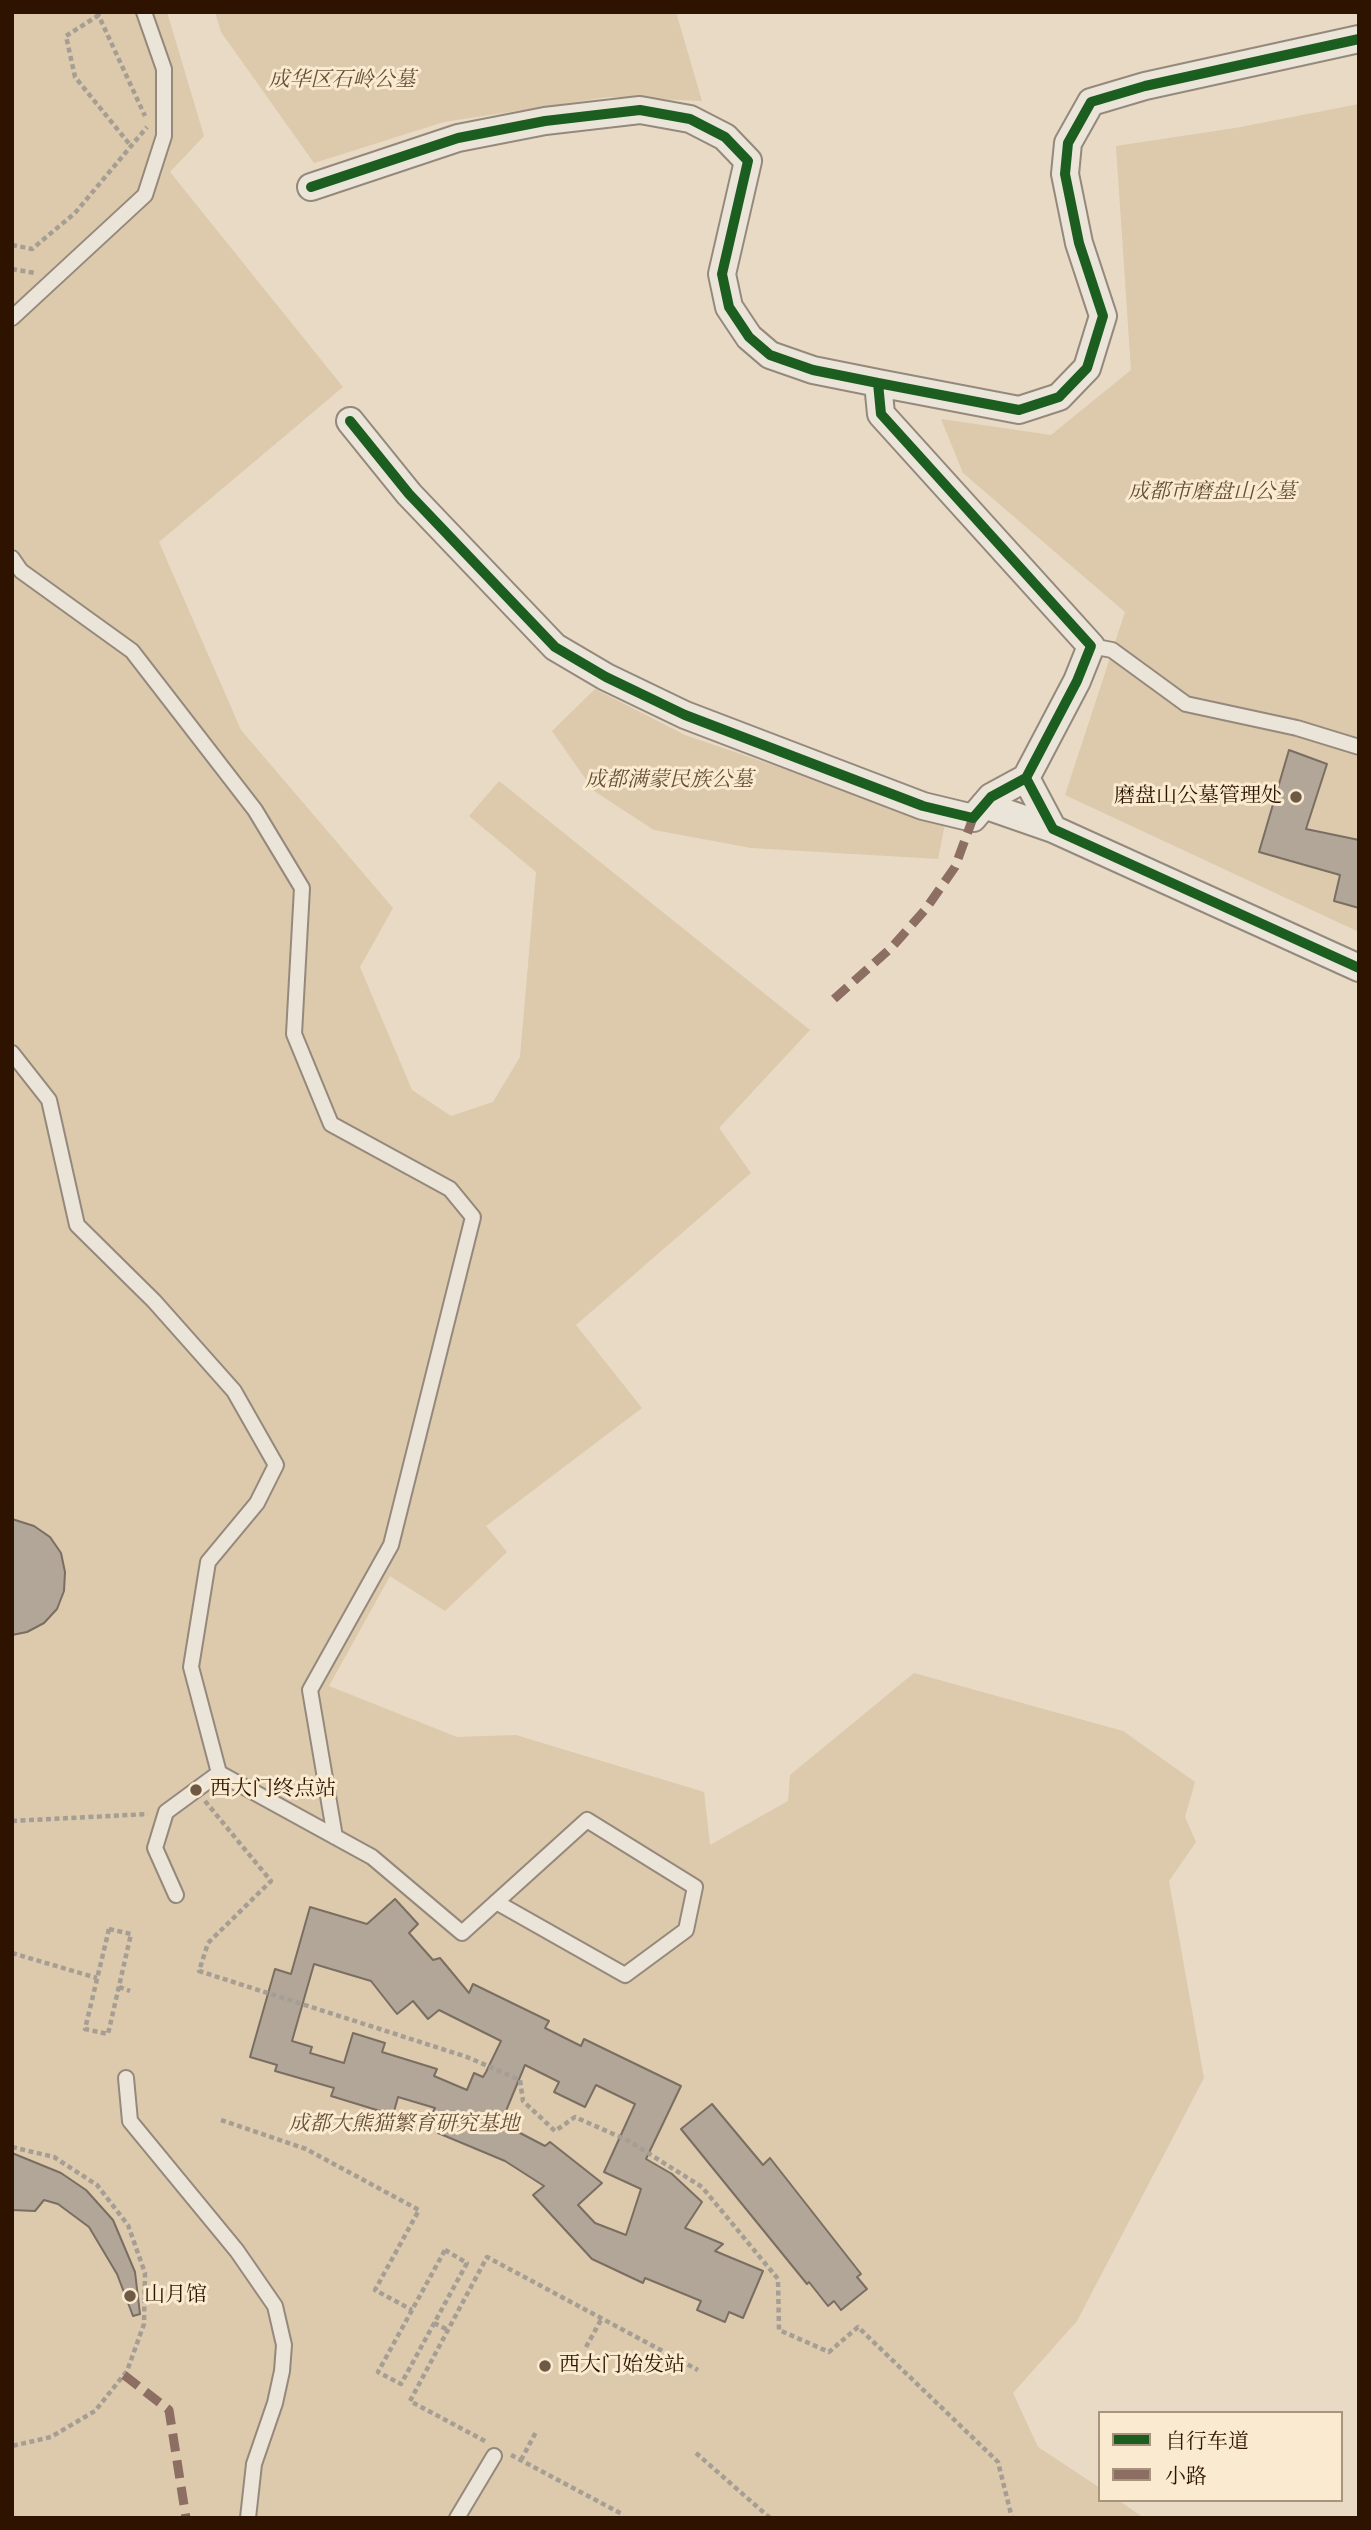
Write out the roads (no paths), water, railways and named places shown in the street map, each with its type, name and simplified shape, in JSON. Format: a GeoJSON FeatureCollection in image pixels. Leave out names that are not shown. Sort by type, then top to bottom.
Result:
{"type":"FeatureCollection","features":[{"type":"Feature","properties":{"kind":"street"},"geometry":{"type":"LineString","coordinates":[[311,187],[458,138],[545,121],[640,110],[691,119],[725,137],[748,160],[722,274],[729,307],[749,337],[771,355],[813,370],[1019,410],[1059,397],[1087,368],[1103,316],[1079,243],[1066,174],[1068,143],[1091,102],[1146,86],[1359,38]]}},
{"type":"Feature","properties":{"kind":"street"},"geometry":{"type":"LineString","coordinates":[[351,421],[409,494],[555,647],[606,677],[685,715],[923,806],[973,818],[991,797],[1026,778],[1077,681],[1091,646],[880,414],[878,383]]}},
{"type":"Feature","properties":{"kind":"street"},"geometry":{"type":"LineString","coordinates":[[1026,778],[1053,830]]}},
{"type":"Feature","properties":{"kind":"street"},"geometry":{"type":"LineString","coordinates":[[984,805],[1053,830],[1359,968]]}},
{"type":"Feature","properties":{"kind":"lane"},"geometry":{"type":"LineString","coordinates":[[12,318],[145,195],[164,136],[164,69],[144,12]]}},
{"type":"Feature","properties":{"kind":"lane"},"geometry":{"type":"LineString","coordinates":[[12,558],[21,571],[132,651],[255,810],[302,888],[295,1034],[331,1124],[450,1189],[473,1217],[391,1545],[310,1690],[335,1837]]}},
{"type":"Feature","properties":{"kind":"lane"},"geometry":{"type":"LineString","coordinates":[[1091,646],[1112,650],[1185,704],[1297,728],[1359,747]]}},
{"type":"Feature","properties":{"kind":"lane"},"geometry":{"type":"LineString","coordinates":[[12,1053],[49,1100],[77,1225],[155,1301],[234,1391],[276,1465],[257,1503],[208,1562],[191,1667],[219,1773],[372,1857],[461,1933],[587,1820],[695,1887],[686,1930],[625,1975],[496,1902]]}},
{"type":"Feature","properties":{"kind":"lane"},"geometry":{"type":"LineString","coordinates":[[176,1895],[155,1848],[166,1812],[219,1773]]}},
{"type":"Feature","properties":{"kind":"lane"},"geometry":{"type":"LineString","coordinates":[[126,2078],[130,2121],[237,2251],[275,2306],[284,2344],[282,2371],[275,2403],[254,2464],[248,2518]]}},
{"type":"Feature","properties":{"kind":"lane"},"geometry":{"type":"LineString","coordinates":[[457,2518],[502,2455]]}},
{"type":"Feature","properties":{"kind":"place","name":"磨盘山公墓管理处"},"geometry":{"type":"Point","coordinates":[1296,797]}},
{"type":"Feature","properties":{"kind":"place","name":"西大门终点站"},"geometry":{"type":"Point","coordinates":[196,1790]}},
{"type":"Feature","properties":{"kind":"place","name":"山月馆"},"geometry":{"type":"Point","coordinates":[130,2296]}},
{"type":"Feature","properties":{"kind":"place","name":"西大门始发站"},"geometry":{"type":"Point","coordinates":[545,2366]}},
{"type":"Feature","properties":{"kind":"park label","name":"成华区石岭公墓"},"geometry":{"type":"Point","coordinates":[342,81]}},
{"type":"Feature","properties":{"kind":"park label","name":"成都市磨盘山公墓"},"geometry":{"type":"Point","coordinates":[1212,493]}},
{"type":"Feature","properties":{"kind":"park label","name":"成都满蒙民族公墓"},"geometry":{"type":"Point","coordinates":[669,781]}},
{"type":"Feature","properties":{"kind":"park label","name":"成都大熊猫繁育研究基地"},"geometry":{"type":"Point","coordinates":[404,2125]}}]}
